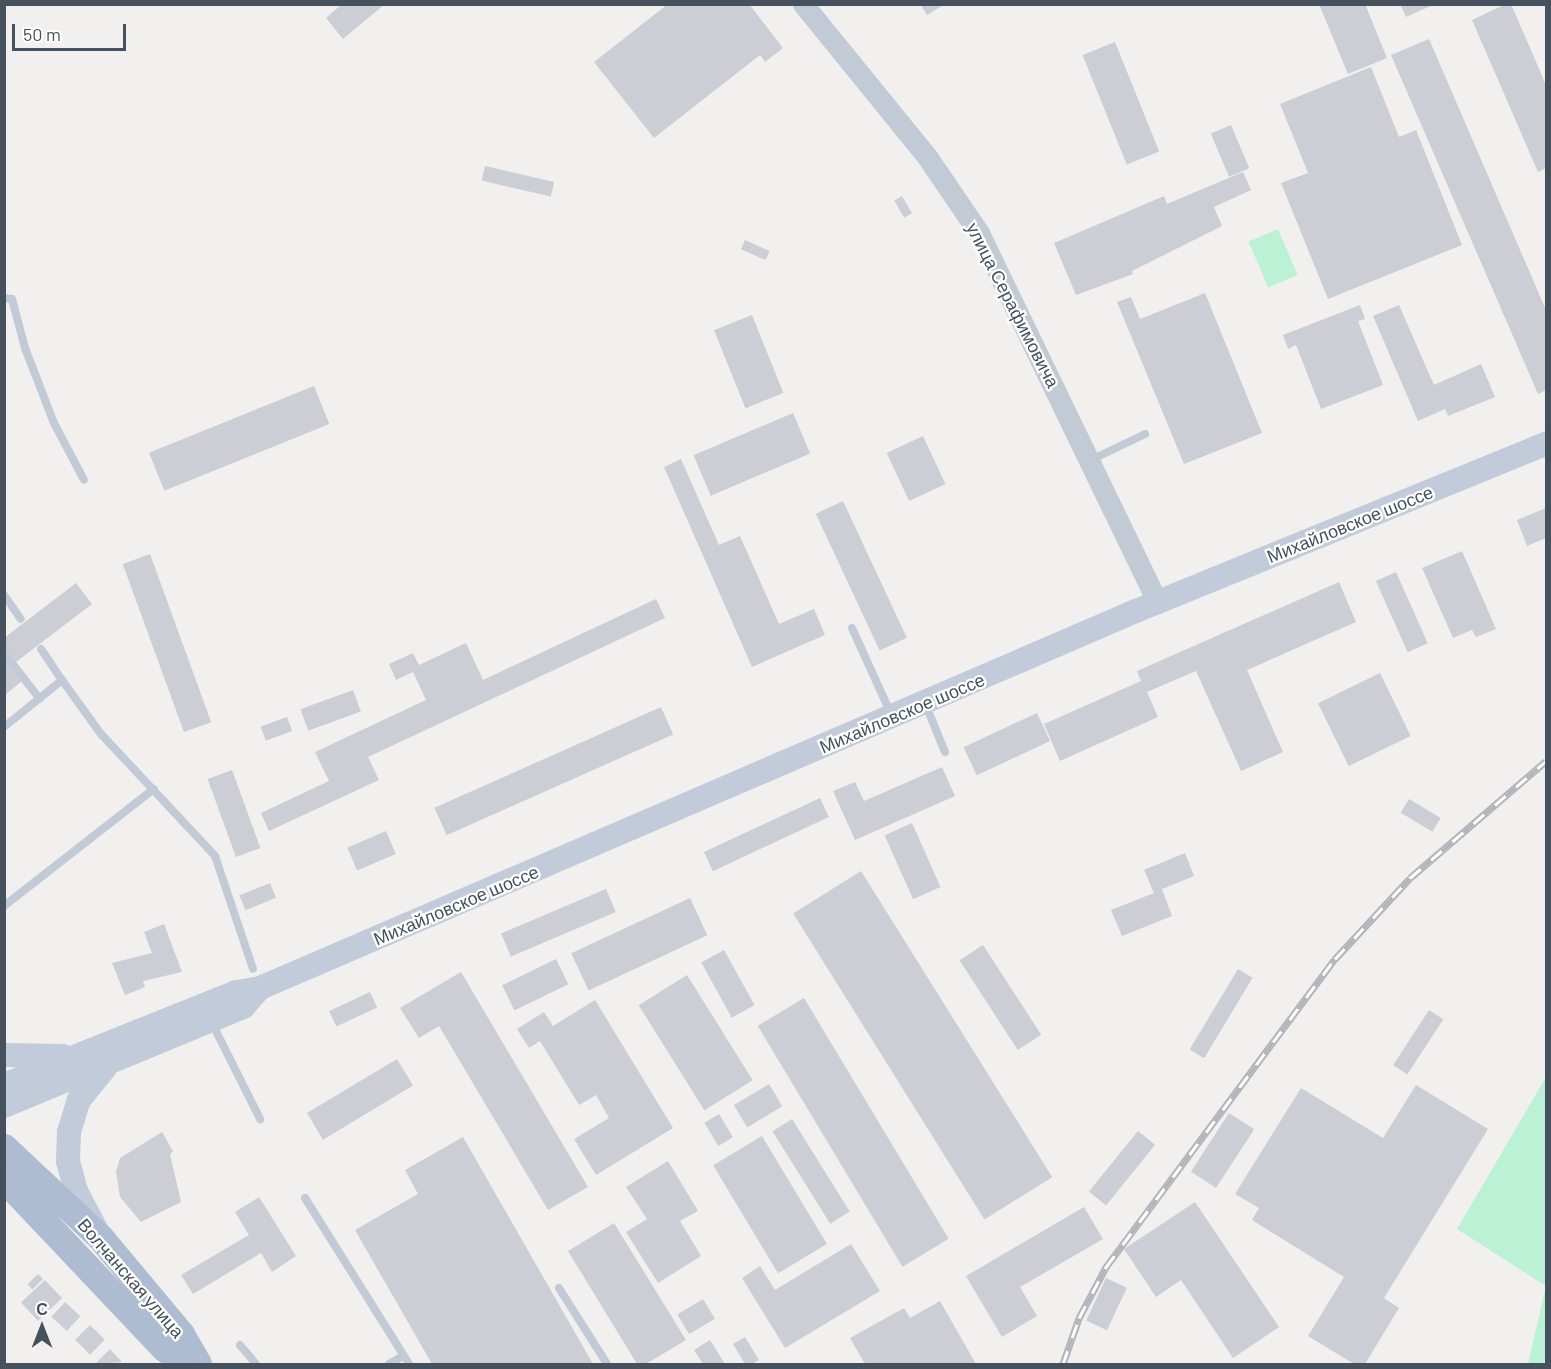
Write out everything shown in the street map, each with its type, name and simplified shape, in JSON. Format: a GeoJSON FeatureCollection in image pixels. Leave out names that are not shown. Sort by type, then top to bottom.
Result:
{"type":"FeatureCollection","features":[{"type":"Feature","properties":{"kind":"main road","name":"Михайловское шоссе"},"geometry":{"type":"LineString","coordinates":[[4,1085],[236,992],[257,978],[892,717],[1158,603],[1546,444]]}},
{"type":"Feature","properties":{"kind":"main road","name":"Михайловское шоссе"},"geometry":{"type":"LineString","coordinates":[[4,1106],[243,1007],[257,978]]}},
{"type":"Feature","properties":{"kind":"main road"},"geometry":{"type":"LineString","coordinates":[[4,1055],[74,1056]]}},
{"type":"Feature","properties":{"kind":"main road"},"geometry":{"type":"LineString","coordinates":[[100,1236],[76,1191],[68,1161],[69,1132],[79,1100],[109,1064]]}},
{"type":"Feature","properties":{"kind":"main road","name":"Волчанская улица"},"geometry":{"type":"LineString","coordinates":[[4,1147],[100,1236],[181,1334],[198,1365]]}},
{"type":"Feature","properties":{"kind":"main road","name":"Волчанская улица"},"geometry":{"type":"LineString","coordinates":[[4,1179],[164,1348],[186,1365]]}},
{"type":"Feature","properties":{"kind":"main road"},"geometry":{"type":"LineString","coordinates":[[4,1201],[70,1249]]}},
{"type":"Feature","properties":{"kind":"street","name":"улица Серафимовича"},"geometry":{"type":"LineString","coordinates":[[803,4],[928,158],[979,233],[1158,603]]}},
{"type":"Feature","properties":{"kind":"lane"},"geometry":{"type":"LineString","coordinates":[[4,298],[12,299],[25,348],[54,423],[84,480]]}},
{"type":"Feature","properties":{"kind":"lane"},"geometry":{"type":"LineString","coordinates":[[1090,461],[1145,434]]}},
{"type":"Feature","properties":{"kind":"lane"},"geometry":{"type":"LineString","coordinates":[[4,595],[21,619]]}},
{"type":"Feature","properties":{"kind":"lane"},"geometry":{"type":"LineString","coordinates":[[852,628],[892,717]]}},
{"type":"Feature","properties":{"kind":"lane"},"geometry":{"type":"LineString","coordinates":[[41,649],[101,734],[215,856],[257,978]]}},
{"type":"Feature","properties":{"kind":"lane"},"geometry":{"type":"LineString","coordinates":[[4,653],[40,699]]}},
{"type":"Feature","properties":{"kind":"lane"},"geometry":{"type":"LineString","coordinates":[[4,727],[62,680]]}},
{"type":"Feature","properties":{"kind":"lane"},"geometry":{"type":"LineString","coordinates":[[925,703],[945,752]]}},
{"type":"Feature","properties":{"kind":"lane"},"geometry":{"type":"LineString","coordinates":[[4,906],[154,789]]}},
{"type":"Feature","properties":{"kind":"lane"},"geometry":{"type":"LineString","coordinates":[[210,1021],[260,1119]]}},
{"type":"Feature","properties":{"kind":"lane"},"geometry":{"type":"LineString","coordinates":[[305,1198],[408,1365]]}},
{"type":"Feature","properties":{"kind":"lane"},"geometry":{"type":"LineString","coordinates":[[559,1288],[607,1365]]}},
{"type":"Feature","properties":{"kind":"lane"},"geometry":{"type":"LineString","coordinates":[[240,1345],[256,1365]]}},
{"type":"Feature","properties":{"kind":"lane"},"geometry":{"type":"LineString","coordinates":[[389,1365],[403,1356]]}},
{"type":"Feature","properties":{"kind":"green space"},"geometry":{"type":"Polygon","coordinates":[[[1278,229],[1298,275],[1268,288],[1249,242],[1278,229]]]}},
{"type":"Feature","properties":{"kind":"green space"},"geometry":{"type":"Polygon","coordinates":[[[1546,1077],[1546,1286],[1457,1229],[1546,1077]]]}},
{"type":"Feature","properties":{"kind":"green space"},"geometry":{"type":"Polygon","coordinates":[[[1546,1286],[1546,1364],[1528,1364],[1546,1286]]]}},
{"type":"Feature","properties":{"kind":"building"},"geometry":{"type":"Polygon","coordinates":[[[342,4],[385,4],[343,39],[326,18],[342,4]]]}},
{"type":"Feature","properties":{"kind":"building"},"geometry":{"type":"Polygon","coordinates":[[[668,4],[749,4],[783,48],[765,62],[760,55],[654,138],[594,62],[668,4]]]}},
{"type":"Feature","properties":{"kind":"building"},"geometry":{"type":"Polygon","coordinates":[[[920,4],[945,4],[927,15],[920,4]]]}},
{"type":"Feature","properties":{"kind":"building"},"geometry":{"type":"Polygon","coordinates":[[[1319,4],[1365,4],[1387,58],[1348,74],[1319,4]]]}},
{"type":"Feature","properties":{"kind":"building"},"geometry":{"type":"Polygon","coordinates":[[[1400,4],[1435,4],[1406,17],[1400,4]]]}},
{"type":"Feature","properties":{"kind":"building"},"geometry":{"type":"Polygon","coordinates":[[[1506,4],[1511,4],[1546,85],[1546,168],[1538,172],[1472,20],[1506,4]]]}},
{"type":"Feature","properties":{"kind":"building"},"geometry":{"type":"Polygon","coordinates":[[[1429,39],[1546,310],[1546,390],[1538,394],[1391,55],[1429,39]]]}},
{"type":"Feature","properties":{"kind":"building"},"geometry":{"type":"Polygon","coordinates":[[[1115,42],[1159,151],[1127,165],[1083,55],[1115,42]]]}},
{"type":"Feature","properties":{"kind":"building"},"geometry":{"type":"Polygon","coordinates":[[[1371,67],[1399,137],[1416,130],[1462,245],[1328,299],[1281,183],[1308,173],[1280,104],[1371,67]]]}},
{"type":"Feature","properties":{"kind":"building"},"geometry":{"type":"Polygon","coordinates":[[[1231,125],[1249,168],[1229,177],[1211,134],[1231,125]]]}},
{"type":"Feature","properties":{"kind":"building"},"geometry":{"type":"Polygon","coordinates":[[[485,166],[554,182],[551,197],[482,181],[485,166]]]}},
{"type":"Feature","properties":{"kind":"building"},"geometry":{"type":"Polygon","coordinates":[[[1243,172],[1251,190],[1214,207],[1222,226],[1132,271],[1133,274],[1076,295],[1054,243],[1164,196],[1167,204],[1243,172]]]}},
{"type":"Feature","properties":{"kind":"building"},"geometry":{"type":"Polygon","coordinates":[[[902,196],[912,213],[904,218],[894,200],[902,196]]]}},
{"type":"Feature","properties":{"kind":"building"},"geometry":{"type":"Polygon","coordinates":[[[745,240],[770,251],[766,260],[741,249],[745,240]]]}},
{"type":"Feature","properties":{"kind":"building"},"geometry":{"type":"Polygon","coordinates":[[[1205,293],[1262,433],[1184,464],[1117,302],[1131,297],[1140,319],[1205,293]]]}},
{"type":"Feature","properties":{"kind":"building"},"geometry":{"type":"Polygon","coordinates":[[[1360,305],[1365,319],[1358,321],[1383,385],[1321,409],[1296,345],[1288,349],[1283,335],[1360,305]]]}},
{"type":"Feature","properties":{"kind":"building"},"geometry":{"type":"Polygon","coordinates":[[[1399,305],[1434,385],[1481,364],[1495,397],[1448,416],[1445,409],[1418,421],[1373,316],[1399,305]]]}},
{"type":"Feature","properties":{"kind":"building"},"geometry":{"type":"Polygon","coordinates":[[[752,315],[783,393],[745,408],[714,330],[752,315]]]}},
{"type":"Feature","properties":{"kind":"building"},"geometry":{"type":"Polygon","coordinates":[[[314,386],[329,424],[164,491],[149,453],[314,386]]]}},
{"type":"Feature","properties":{"kind":"building"},"geometry":{"type":"Polygon","coordinates":[[[793,413],[810,454],[711,496],[694,455],[793,413]]]}},
{"type":"Feature","properties":{"kind":"building"},"geometry":{"type":"Polygon","coordinates":[[[923,436],[945,484],[909,501],[887,453],[923,436]]]}},
{"type":"Feature","properties":{"kind":"building"},"geometry":{"type":"Polygon","coordinates":[[[681,459],[719,545],[740,536],[779,624],[814,609],[825,635],[752,667],[664,467],[681,459]]]}},
{"type":"Feature","properties":{"kind":"building"},"geometry":{"type":"Polygon","coordinates":[[[843,501],[907,638],[880,651],[816,514],[843,501]]]}},
{"type":"Feature","properties":{"kind":"building"},"geometry":{"type":"Polygon","coordinates":[[[1546,508],[1546,538],[1527,546],[1517,520],[1546,508]]]}},
{"type":"Feature","properties":{"kind":"building"},"geometry":{"type":"Polygon","coordinates":[[[1462,551],[1496,629],[1476,637],[1472,630],[1453,638],[1422,568],[1462,551]]]}},
{"type":"Feature","properties":{"kind":"building"},"geometry":{"type":"Polygon","coordinates":[[[150,554],[211,722],[184,732],[123,564],[150,554]]]}},
{"type":"Feature","properties":{"kind":"building"},"geometry":{"type":"Polygon","coordinates":[[[1396,572],[1428,643],[1408,652],[1376,581],[1396,572]]]}},
{"type":"Feature","properties":{"kind":"building"},"geometry":{"type":"Polygon","coordinates":[[[1339,582],[1356,622],[1247,670],[1283,752],[1241,771],[1196,671],[1147,692],[1158,717],[1060,761],[1044,724],[1141,681],[1137,671],[1339,582]]]}},
{"type":"Feature","properties":{"kind":"building"},"geometry":{"type":"Polygon","coordinates":[[[76,583],[92,604],[16,662],[4,647],[4,638],[76,583]]]}},
{"type":"Feature","properties":{"kind":"building"},"geometry":{"type":"Polygon","coordinates":[[[656,599],[665,618],[368,757],[379,780],[269,831],[261,813],[329,781],[315,752],[426,700],[413,672],[396,680],[389,664],[413,653],[419,665],[466,643],[483,680],[656,599]]]}},
{"type":"Feature","properties":{"kind":"building"},"geometry":{"type":"Polygon","coordinates":[[[4,658],[23,680],[4,696],[4,658]]]}},
{"type":"Feature","properties":{"kind":"building"},"geometry":{"type":"Polygon","coordinates":[[[1380,673],[1411,736],[1349,766],[1318,703],[1380,673]]]}},
{"type":"Feature","properties":{"kind":"building"},"geometry":{"type":"Polygon","coordinates":[[[353,690],[361,712],[308,731],[300,709],[353,690]]]}},
{"type":"Feature","properties":{"kind":"building"},"geometry":{"type":"Polygon","coordinates":[[[661,707],[673,734],[447,835],[434,808],[661,707]]]}},
{"type":"Feature","properties":{"kind":"building"},"geometry":{"type":"Polygon","coordinates":[[[1037,713],[1050,741],[977,775],[964,747],[1037,713]]]}},
{"type":"Feature","properties":{"kind":"building"},"geometry":{"type":"Polygon","coordinates":[[[287,717],[292,731],[266,741],[261,727],[287,717]]]}},
{"type":"Feature","properties":{"kind":"building"},"geometry":{"type":"Polygon","coordinates":[[[942,767],[955,796],[855,840],[833,791],[855,782],[864,801],[942,767]]]}},
{"type":"Feature","properties":{"kind":"building"},"geometry":{"type":"Polygon","coordinates":[[[232,770],[260,848],[236,857],[208,779],[232,770]]]}},
{"type":"Feature","properties":{"kind":"building"},"geometry":{"type":"Polygon","coordinates":[[[820,798],[829,817],[713,871],[704,852],[820,798]]]}},
{"type":"Feature","properties":{"kind":"building"},"geometry":{"type":"Polygon","coordinates":[[[1409,799],[1441,818],[1432,832],[1401,813],[1409,799]]]}},
{"type":"Feature","properties":{"kind":"building"},"geometry":{"type":"Polygon","coordinates":[[[912,823],[940,887],[913,899],[885,835],[912,823]]]}},
{"type":"Feature","properties":{"kind":"building"},"geometry":{"type":"Polygon","coordinates":[[[386,831],[396,854],[357,870],[347,847],[386,831]]]}},
{"type":"Feature","properties":{"kind":"building"},"geometry":{"type":"Polygon","coordinates":[[[1185,853],[1194,876],[1162,889],[1172,916],[1122,936],[1111,910],[1154,893],[1144,870],[1185,853]]]}},
{"type":"Feature","properties":{"kind":"building"},"geometry":{"type":"Polygon","coordinates":[[[861,871],[1052,1177],[984,1220],[793,913],[861,871]]]}},
{"type":"Feature","properties":{"kind":"building"},"geometry":{"type":"Polygon","coordinates":[[[270,883],[276,898],[245,910],[239,895],[270,883]]]}},
{"type":"Feature","properties":{"kind":"building"},"geometry":{"type":"Polygon","coordinates":[[[606,889],[616,912],[511,957],[501,934],[606,889]]]}},
{"type":"Feature","properties":{"kind":"building"},"geometry":{"type":"Polygon","coordinates":[[[690,898],[707,935],[589,991],[571,953],[690,898]]]}},
{"type":"Feature","properties":{"kind":"building"},"geometry":{"type":"Polygon","coordinates":[[[164,924],[182,972],[143,981],[145,987],[125,995],[112,963],[152,953],[144,932],[164,924]]]}},
{"type":"Feature","properties":{"kind":"building"},"geometry":{"type":"Polygon","coordinates":[[[983,945],[1041,1035],[1018,1050],[960,960],[983,945]]]}},
{"type":"Feature","properties":{"kind":"building"},"geometry":{"type":"Polygon","coordinates":[[[724,950],[755,1005],[732,1018],[701,963],[724,950]]]}},
{"type":"Feature","properties":{"kind":"building"},"geometry":{"type":"Polygon","coordinates":[[[556,959],[568,984],[514,1010],[502,985],[556,959]]]}},
{"type":"Feature","properties":{"kind":"building"},"geometry":{"type":"Polygon","coordinates":[[[1238,969],[1253,978],[1204,1058],[1190,1050],[1238,969]]]}},
{"type":"Feature","properties":{"kind":"building"},"geometry":{"type":"Polygon","coordinates":[[[461,972],[588,1187],[548,1210],[439,1026],[419,1038],[400,1008],[461,972]]]}},
{"type":"Feature","properties":{"kind":"building"},"geometry":{"type":"Polygon","coordinates":[[[687,975],[753,1080],[704,1110],[639,1005],[687,975]]]}},
{"type":"Feature","properties":{"kind":"building"},"geometry":{"type":"Polygon","coordinates":[[[370,992],[377,1007],[336,1026],[329,1011],[370,992]]]}},
{"type":"Feature","properties":{"kind":"building"},"geometry":{"type":"Polygon","coordinates":[[[804,998],[949,1239],[902,1267],[758,1026],[804,998]]]}},
{"type":"Feature","properties":{"kind":"building"},"geometry":{"type":"Polygon","coordinates":[[[595,1000],[673,1128],[596,1175],[574,1139],[609,1118],[596,1095],[579,1105],[540,1041],[529,1048],[517,1029],[544,1012],[553,1026],[595,1000]]]}},
{"type":"Feature","properties":{"kind":"building"},"geometry":{"type":"Polygon","coordinates":[[[1429,1010],[1443,1019],[1407,1075],[1393,1065],[1429,1010]]]}},
{"type":"Feature","properties":{"kind":"building"},"geometry":{"type":"Polygon","coordinates":[[[397,1059],[413,1086],[323,1140],[307,1113],[397,1059]]]}},
{"type":"Feature","properties":{"kind":"building"},"geometry":{"type":"Polygon","coordinates":[[[769,1084],[782,1106],[747,1127],[734,1105],[769,1084]]]}},
{"type":"Feature","properties":{"kind":"building"},"geometry":{"type":"Polygon","coordinates":[[[1416,1085],[1488,1129],[1384,1298],[1399,1308],[1365,1364],[1354,1364],[1308,1336],[1344,1277],[1252,1220],[1259,1208],[1235,1194],[1301,1088],[1383,1138],[1416,1085]]]}},
{"type":"Feature","properties":{"kind":"building"},"geometry":{"type":"Polygon","coordinates":[[[1229,1113],[1254,1129],[1216,1188],[1191,1172],[1229,1113]]]}},
{"type":"Feature","properties":{"kind":"building"},"geometry":{"type":"Polygon","coordinates":[[[719,1114],[733,1137],[718,1146],[704,1123],[719,1114]]]}},
{"type":"Feature","properties":{"kind":"building"},"geometry":{"type":"Polygon","coordinates":[[[792,1119],[850,1211],[830,1224],[772,1131],[792,1119]]]}},
{"type":"Feature","properties":{"kind":"building"},"geometry":{"type":"Polygon","coordinates":[[[1138,1131],[1155,1145],[1106,1205],[1089,1192],[1138,1131]]]}},
{"type":"Feature","properties":{"kind":"building"},"geometry":{"type":"Polygon","coordinates":[[[162,1132],[173,1151],[170,1154],[181,1202],[141,1222],[120,1197],[116,1172],[120,1158],[162,1132]]]}},
{"type":"Feature","properties":{"kind":"building"},"geometry":{"type":"Polygon","coordinates":[[[762,1136],[827,1244],[778,1273],[713,1165],[762,1136]]]}},
{"type":"Feature","properties":{"kind":"building"},"geometry":{"type":"Polygon","coordinates":[[[463,1137],[593,1364],[432,1364],[355,1230],[418,1194],[405,1170],[463,1137]]]}},
{"type":"Feature","properties":{"kind":"building"},"geometry":{"type":"Polygon","coordinates":[[[668,1161],[698,1211],[680,1221],[701,1256],[658,1283],[626,1232],[647,1219],[626,1187],[668,1161]]]}},
{"type":"Feature","properties":{"kind":"building"},"geometry":{"type":"Polygon","coordinates":[[[259,1197],[296,1256],[272,1272],[261,1253],[193,1294],[181,1275],[249,1235],[235,1212],[259,1197]]]}},
{"type":"Feature","properties":{"kind":"building"},"geometry":{"type":"Polygon","coordinates":[[[1195,1202],[1279,1327],[1233,1358],[1181,1280],[1156,1297],[1124,1249],[1195,1202]]]}},
{"type":"Feature","properties":{"kind":"building"},"geometry":{"type":"Polygon","coordinates":[[[1084,1207],[1103,1239],[1020,1287],[1037,1316],[1002,1337],[966,1276],[1084,1207]]]}},
{"type":"Feature","properties":{"kind":"building"},"geometry":{"type":"Polygon","coordinates":[[[614,1223],[686,1340],[646,1364],[637,1364],[568,1251],[614,1223]]]}},
{"type":"Feature","properties":{"kind":"building"},"geometry":{"type":"Polygon","coordinates":[[[851,1244],[880,1291],[785,1348],[742,1278],[760,1266],[775,1290],[851,1244]]]}},
{"type":"Feature","properties":{"kind":"building"},"geometry":{"type":"Polygon","coordinates":[[[38,1274],[43,1279],[32,1290],[27,1285],[38,1274]]]}},
{"type":"Feature","properties":{"kind":"building"},"geometry":{"type":"Polygon","coordinates":[[[1106,1278],[1127,1288],[1107,1330],[1086,1321],[1106,1278]]]}},
{"type":"Feature","properties":{"kind":"building"},"geometry":{"type":"Polygon","coordinates":[[[45,1280],[62,1298],[38,1321],[21,1303],[45,1280]]]}},
{"type":"Feature","properties":{"kind":"building"},"geometry":{"type":"Polygon","coordinates":[[[703,1299],[715,1319],[689,1334],[677,1314],[703,1299]]]}},
{"type":"Feature","properties":{"kind":"building"},"geometry":{"type":"Polygon","coordinates":[[[940,1301],[976,1364],[865,1364],[850,1338],[904,1308],[910,1318],[940,1301]]]}},
{"type":"Feature","properties":{"kind":"building"},"geometry":{"type":"Polygon","coordinates":[[[65,1302],[80,1316],[67,1331],[51,1317],[65,1302]]]}},
{"type":"Feature","properties":{"kind":"building"},"geometry":{"type":"Polygon","coordinates":[[[90,1325],[105,1340],[90,1355],[75,1340],[90,1325]]]}},
{"type":"Feature","properties":{"kind":"building"},"geometry":{"type":"Polygon","coordinates":[[[745,1337],[759,1360],[752,1364],[745,1364],[733,1344],[745,1337]]]}},
{"type":"Feature","properties":{"kind":"building"},"geometry":{"type":"Polygon","coordinates":[[[710,1340],[725,1364],[703,1364],[694,1350],[710,1340]]]}},
{"type":"Feature","properties":{"kind":"building"},"geometry":{"type":"Polygon","coordinates":[[[110,1349],[122,1362],[96,1363],[110,1349]]]}},
{"type":"Feature","properties":{"kind":"railway"},"geometry":{"type":"LineString","coordinates":[[1063,1364],[1079,1318],[1106,1267],[1335,959],[1410,878],[1546,761]]}}]}
